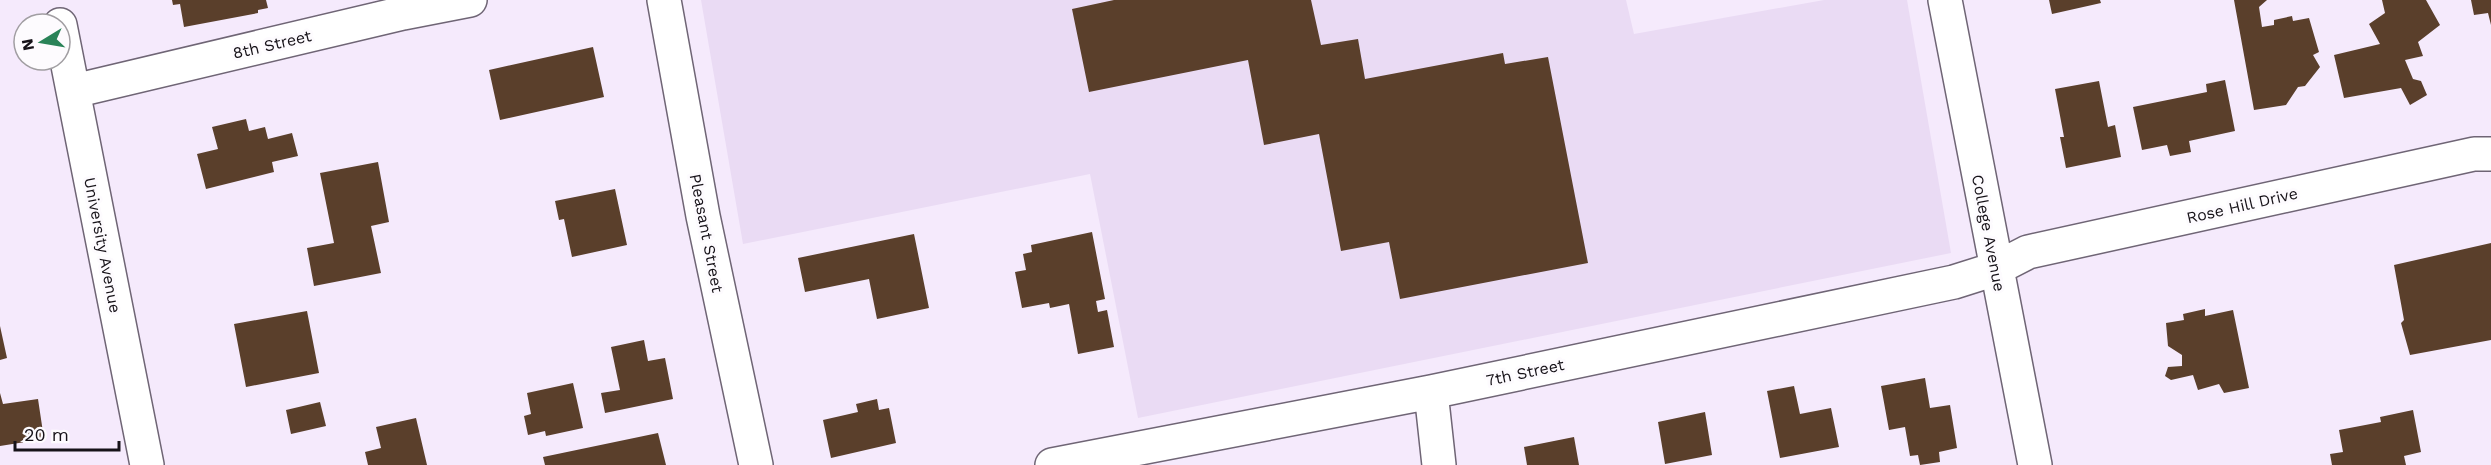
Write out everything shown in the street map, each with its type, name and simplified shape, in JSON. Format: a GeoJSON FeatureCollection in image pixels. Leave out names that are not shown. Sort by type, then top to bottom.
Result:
{"type":"FeatureCollection","features":[{"type":"Feature","properties":{"kind":"street","name":"8th Street"},"geometry":{"type":"LineString","coordinates":[[74,91],[393,15],[470,0]]}},
{"type":"Feature","properties":{"kind":"street","name":"Pleasant Street"},"geometry":{"type":"LineString","coordinates":[[664,0],[703,216],[756,465]]}},
{"type":"Feature","properties":{"kind":"street","name":"College Avenue"},"geometry":{"type":"LineString","coordinates":[[1945,0],[1995,269],[2035,465]]}},
{"type":"Feature","properties":{"kind":"street","name":"University Avenue"},"geometry":{"type":"LineString","coordinates":[[70,72],[147,465]]}},
{"type":"Feature","properties":{"kind":"street","name":"Rose Hill Drive"},"geometry":{"type":"LineString","coordinates":[[1995,269],[2028,252],[2474,153],[2491,154]]}},
{"type":"Feature","properties":{"kind":"street","name":"7th Street"},"geometry":{"type":"LineString","coordinates":[[1052,465],[1431,392],[1954,282],[1995,269]]}},
{"type":"Feature","properties":{"kind":"street"},"geometry":{"type":"LineString","coordinates":[[1431,392],[1439,465]]}},
{"type":"Feature","properties":{"kind":"shaded area"},"geometry":{"type":"Polygon","coordinates":[[[701,0],[1626,0],[1634,34],[1824,0],[1907,0],[1951,253],[1138,418],[1090,174],[743,244],[701,0]]]}},
{"type":"Feature","properties":{"kind":"building"},"geometry":{"type":"Polygon","coordinates":[[[172,0],[266,0],[268,8],[258,10],[258,13],[184,27],[180,4],[173,5],[172,0]]]}},
{"type":"Feature","properties":{"kind":"building"},"geometry":{"type":"Polygon","coordinates":[[[1114,0],[1311,0],[1321,45],[1358,39],[1365,79],[1503,53],[1505,64],[1548,57],[1588,263],[1400,299],[1389,242],[1341,251],[1319,134],[1264,145],[1248,60],[1089,92],[1072,9],[1114,0]]]}},
{"type":"Feature","properties":{"kind":"building"},"geometry":{"type":"Polygon","coordinates":[[[2049,0],[2100,0],[2101,3],[2052,14],[2049,0]]]}},
{"type":"Feature","properties":{"kind":"building"},"geometry":{"type":"Polygon","coordinates":[[[2234,0],[2267,0],[2259,7],[2262,27],[2274,25],[2274,20],[2292,16],[2293,21],[2309,18],[2319,52],[2313,55],[2320,67],[2305,86],[2298,87],[2286,105],[2254,110],[2234,0]]]}},
{"type":"Feature","properties":{"kind":"building"},"geometry":{"type":"Polygon","coordinates":[[[2382,0],[2426,0],[2440,25],[2418,42],[2423,56],[2405,60],[2413,79],[2421,81],[2427,95],[2410,105],[2401,88],[2344,98],[2334,55],[2380,44],[2369,24],[2385,13],[2382,0]]]}},
{"type":"Feature","properties":{"kind":"building"},"geometry":{"type":"Polygon","coordinates":[[[2471,0],[2491,0],[2491,25],[2488,13],[2474,15],[2471,0]]]}},
{"type":"Feature","properties":{"kind":"building"},"geometry":{"type":"Polygon","coordinates":[[[593,47],[604,97],[500,120],[489,70],[593,47]]]}},
{"type":"Feature","properties":{"kind":"building"},"geometry":{"type":"Polygon","coordinates":[[[2225,80],[2235,131],[2189,141],[2191,152],[2170,156],[2167,145],[2142,150],[2133,107],[2207,92],[2206,84],[2225,80]]]}},
{"type":"Feature","properties":{"kind":"building"},"geometry":{"type":"Polygon","coordinates":[[[2099,81],[2108,127],[2115,125],[2121,157],[2066,168],[2060,137],[2064,137],[2055,89],[2099,81]]]}},
{"type":"Feature","properties":{"kind":"building"},"geometry":{"type":"Polygon","coordinates":[[[246,119],[249,131],[265,127],[268,139],[292,133],[298,156],[272,162],[274,172],[206,189],[197,154],[218,149],[212,127],[246,119]]]}},
{"type":"Feature","properties":{"kind":"building"},"geometry":{"type":"Polygon","coordinates":[[[378,162],[389,222],[371,226],[381,273],[314,286],[307,248],[334,243],[320,173],[378,162]]]}},
{"type":"Feature","properties":{"kind":"building"},"geometry":{"type":"Polygon","coordinates":[[[615,189],[627,245],[572,257],[564,219],[559,220],[555,201],[615,189]]]}},
{"type":"Feature","properties":{"kind":"building"},"geometry":{"type":"Polygon","coordinates":[[[1092,232],[1105,299],[1096,301],[1098,312],[1107,310],[1114,347],[1078,354],[1069,304],[1050,308],[1049,303],[1022,308],[1015,272],[1026,270],[1023,254],[1032,252],[1031,245],[1092,232]]]}},
{"type":"Feature","properties":{"kind":"building"},"geometry":{"type":"Polygon","coordinates":[[[914,234],[929,308],[877,319],[869,279],[805,292],[798,258],[914,234]]]}},
{"type":"Feature","properties":{"kind":"building"},"geometry":{"type":"Polygon","coordinates":[[[2491,243],[2491,340],[2410,355],[2401,323],[2404,320],[2394,265],[2491,243]]]}},
{"type":"Feature","properties":{"kind":"building"},"geometry":{"type":"Polygon","coordinates":[[[2205,309],[2205,316],[2233,310],[2249,388],[2224,393],[2219,384],[2198,390],[2193,375],[2171,380],[2165,376],[2168,367],[2182,366],[2182,355],[2168,346],[2166,323],[2184,320],[2183,314],[2205,309]]]}},
{"type":"Feature","properties":{"kind":"building"},"geometry":{"type":"Polygon","coordinates":[[[307,311],[319,373],[246,387],[234,324],[307,311]]]}},
{"type":"Feature","properties":{"kind":"building"},"geometry":{"type":"Polygon","coordinates":[[[0,326],[7,358],[0,360],[0,326]]]}},
{"type":"Feature","properties":{"kind":"building"},"geometry":{"type":"Polygon","coordinates":[[[644,340],[648,361],[665,358],[673,399],[605,413],[601,393],[620,390],[611,347],[644,340]]]}},
{"type":"Feature","properties":{"kind":"building"},"geometry":{"type":"Polygon","coordinates":[[[1925,378],[1930,408],[1950,405],[1957,448],[1939,452],[1940,462],[1920,465],[1918,455],[1910,456],[1905,427],[1889,430],[1881,386],[1925,378]]]}},
{"type":"Feature","properties":{"kind":"building"},"geometry":{"type":"Polygon","coordinates":[[[573,383],[583,428],[546,436],[545,431],[528,435],[524,416],[531,414],[527,393],[573,383]]]}},
{"type":"Feature","properties":{"kind":"building"},"geometry":{"type":"Polygon","coordinates":[[[1794,386],[1800,414],[1831,408],[1839,447],[1780,458],[1767,391],[1794,386]]]}},
{"type":"Feature","properties":{"kind":"building"},"geometry":{"type":"Polygon","coordinates":[[[0,393],[3,404],[38,399],[44,439],[0,446],[0,393]]]}},
{"type":"Feature","properties":{"kind":"building"},"geometry":{"type":"Polygon","coordinates":[[[877,399],[879,410],[889,408],[896,443],[831,458],[823,420],[858,412],[856,404],[877,399]]]}},
{"type":"Feature","properties":{"kind":"building"},"geometry":{"type":"Polygon","coordinates":[[[320,402],[326,426],[291,434],[286,410],[320,402]]]}},
{"type":"Feature","properties":{"kind":"building"},"geometry":{"type":"Polygon","coordinates":[[[2413,410],[2421,452],[2404,456],[2406,465],[2332,465],[2330,454],[2343,452],[2339,430],[2381,422],[2380,417],[2413,410]]]}},
{"type":"Feature","properties":{"kind":"building"},"geometry":{"type":"Polygon","coordinates":[[[1705,412],[1712,455],[1665,464],[1658,422],[1705,412]]]}},
{"type":"Feature","properties":{"kind":"building"},"geometry":{"type":"Polygon","coordinates":[[[416,418],[427,465],[368,465],[365,452],[381,448],[376,427],[416,418]]]}},
{"type":"Feature","properties":{"kind":"building"},"geometry":{"type":"Polygon","coordinates":[[[658,433],[666,465],[545,465],[543,457],[658,433]]]}},
{"type":"Feature","properties":{"kind":"building"},"geometry":{"type":"Polygon","coordinates":[[[1574,437],[1579,465],[1527,465],[1524,447],[1574,437]]]}}]}
